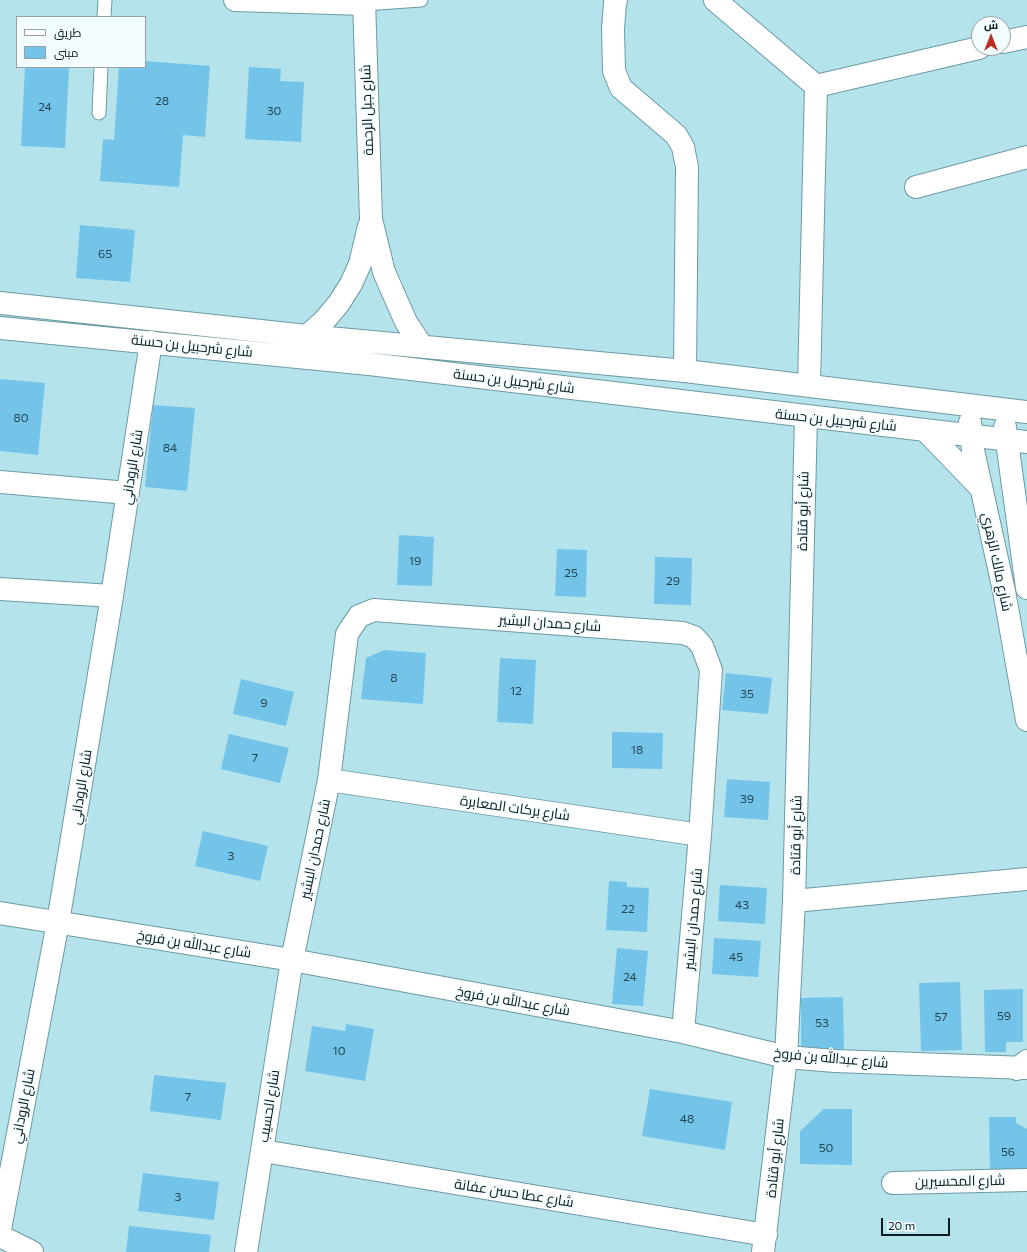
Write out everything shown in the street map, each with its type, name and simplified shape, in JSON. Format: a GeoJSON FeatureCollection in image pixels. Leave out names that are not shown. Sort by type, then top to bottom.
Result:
{"type":"FeatureCollection","features":[{"type":"Feature","properties":{"kind":"street"},"geometry":{"type":"LineString","coordinates":[[235,0],[364,2]]}},
{"type":"Feature","properties":{"kind":"street"},"geometry":{"type":"LineString","coordinates":[[616,0],[613,28],[614,71],[621,88],[676,135],[682,147],[687,167],[685,371]]}},
{"type":"Feature","properties":{"kind":"street"},"geometry":{"type":"LineString","coordinates":[[715,0],[816,86]]}},
{"type":"Feature","properties":{"kind":"street","name":"شارع جبل الرحمة"},"geometry":{"type":"LineString","coordinates":[[364,2],[370,219],[376,246],[389,285],[406,322],[421,345]]}},
{"type":"Feature","properties":{"kind":"street"},"geometry":{"type":"LineString","coordinates":[[1011,40],[1027,37]]}},
{"type":"Feature","properties":{"kind":"street"},"geometry":{"type":"LineString","coordinates":[[816,86],[971,50]]}},
{"type":"Feature","properties":{"kind":"street"},"geometry":{"type":"LineString","coordinates":[[809,385],[816,86]]}},
{"type":"Feature","properties":{"kind":"street"},"geometry":{"type":"LineString","coordinates":[[916,187],[1027,157]]}},
{"type":"Feature","properties":{"kind":"street","name":"شارع جبل الرحمة"},"geometry":{"type":"LineString","coordinates":[[307,336],[324,321],[339,303],[351,284],[365,249],[370,219]]}},
{"type":"Feature","properties":{"kind":"street","name":"شارع شرحبيل بن حسنة"},"geometry":{"type":"LineString","coordinates":[[0,303],[307,336],[421,345],[685,371],[1027,412]]}},
{"type":"Feature","properties":{"kind":"street","name":"شارع شرحبيل بن حسنة"},"geometry":{"type":"LineString","coordinates":[[0,328],[369,364],[1017,441]]}},
{"type":"Feature","properties":{"kind":"street","name":"شارع الروداني"},"geometry":{"type":"LineString","coordinates":[[0,1229],[58,922],[112,596],[151,342]]}},
{"type":"Feature","properties":{"kind":"street","name":"شارع مالك الزهري"},"geometry":{"type":"LineString","coordinates":[[968,404],[971,436],[981,489],[1004,591],[1027,720]]}},
{"type":"Feature","properties":{"kind":"street","name":"شارع مالك الزهري"},"geometry":{"type":"LineString","coordinates":[[1003,409],[1017,441],[1027,588]]}},
{"type":"Feature","properties":{"kind":"street","name":"شارع أبو قتادة"},"geometry":{"type":"LineString","coordinates":[[765,1243],[786,1057],[794,901],[806,417]]}},
{"type":"Feature","properties":{"kind":"street"},"geometry":{"type":"LineString","coordinates":[[925,430],[981,489]]}},
{"type":"Feature","properties":{"kind":"street"},"geometry":{"type":"LineString","coordinates":[[0,482],[128,493]]}},
{"type":"Feature","properties":{"kind":"street"},"geometry":{"type":"LineString","coordinates":[[0,589],[112,596]]}},
{"type":"Feature","properties":{"kind":"street","name":"شارع حمدان البشير"},"geometry":{"type":"LineString","coordinates":[[292,960],[329,780],[347,634],[359,616],[374,610],[382,610],[683,633],[694,637],[702,646],[711,670],[700,835],[684,1032]]}},
{"type":"Feature","properties":{"kind":"street","name":"شارع بركات المعابرة"},"geometry":{"type":"LineString","coordinates":[[329,780],[700,835]]}},
{"type":"Feature","properties":{"kind":"street"},"geometry":{"type":"LineString","coordinates":[[794,901],[1027,879]]}},
{"type":"Feature","properties":{"kind":"street","name":"شارع عبدالله بن فروخ"},"geometry":{"type":"LineString","coordinates":[[0,913],[292,960],[684,1032],[786,1057],[835,1061],[1024,1066]]}},
{"type":"Feature","properties":{"kind":"street","name":"شارع الحسيب"},"geometry":{"type":"LineString","coordinates":[[246,1252],[292,960]]}},
{"type":"Feature","properties":{"kind":"street","name":"شارع عطا حسن عفانة"},"geometry":{"type":"LineString","coordinates":[[262,1151],[765,1243]]}},
{"type":"Feature","properties":{"kind":"street","name":"شارع المحسيرين"},"geometry":{"type":"LineString","coordinates":[[893,1183],[1027,1180]]}},
{"type":"Feature","properties":{"kind":"street"},"geometry":{"type":"LineString","coordinates":[[0,1236],[32,1252]]}},
{"type":"Feature","properties":{"kind":"lane"},"geometry":{"type":"LineString","coordinates":[[104,16],[105,0]]}},
{"type":"Feature","properties":{"kind":"lane"},"geometry":{"type":"LineString","coordinates":[[364,2],[421,0]]}},
{"type":"Feature","properties":{"kind":"lane"},"geometry":{"type":"LineString","coordinates":[[99,113],[101,68]]}},
{"type":"Feature","properties":{"kind":"building"},"geometry":{"type":"Polygon","coordinates":[[[146,61],[210,66],[205,137],[183,135],[179,187],[100,181],[103,139],[114,140],[119,68],[146,68],[146,61]]]}},
{"type":"Feature","properties":{"kind":"building"},"geometry":{"type":"Polygon","coordinates":[[[249,67],[281,69],[280,81],[304,82],[301,142],[245,139],[249,67]]]}},
{"type":"Feature","properties":{"kind":"building"},"geometry":{"type":"Polygon","coordinates":[[[25,68],[69,68],[65,148],[21,146],[25,68]]]}},
{"type":"Feature","properties":{"kind":"building"},"geometry":{"type":"Polygon","coordinates":[[[80,225],[135,230],[130,282],[76,278],[80,225]]]}},
{"type":"Feature","properties":{"kind":"building"},"geometry":{"type":"Polygon","coordinates":[[[0,379],[45,383],[38,455],[0,451],[0,379]]]}},
{"type":"Feature","properties":{"kind":"building"},"geometry":{"type":"Polygon","coordinates":[[[153,405],[195,408],[187,491],[145,487],[153,405]]]}},
{"type":"Feature","properties":{"kind":"building"},"geometry":{"type":"Polygon","coordinates":[[[399,535],[434,537],[432,586],[397,585],[399,535]]]}},
{"type":"Feature","properties":{"kind":"building"},"geometry":{"type":"Polygon","coordinates":[[[557,549],[587,550],[586,597],[555,596],[557,549]]]}},
{"type":"Feature","properties":{"kind":"building"},"geometry":{"type":"Polygon","coordinates":[[[655,557],[692,558],[691,605],[654,604],[655,557]]]}},
{"type":"Feature","properties":{"kind":"building"},"geometry":{"type":"Polygon","coordinates":[[[384,650],[426,653],[423,704],[361,699],[366,658],[384,650]]]}},
{"type":"Feature","properties":{"kind":"building"},"geometry":{"type":"Polygon","coordinates":[[[500,658],[536,660],[533,724],[497,722],[500,658]]]}},
{"type":"Feature","properties":{"kind":"building"},"geometry":{"type":"Polygon","coordinates":[[[726,673],[772,678],[768,714],[722,710],[726,673]]]}},
{"type":"Feature","properties":{"kind":"building"},"geometry":{"type":"Polygon","coordinates":[[[241,679],[294,692],[286,726],[233,714],[241,679]]]}},
{"type":"Feature","properties":{"kind":"building"},"geometry":{"type":"Polygon","coordinates":[[[612,732],[663,733],[662,769],[612,768],[612,732]]]}},
{"type":"Feature","properties":{"kind":"building"},"geometry":{"type":"Polygon","coordinates":[[[229,734],[289,748],[280,783],[221,769],[229,734]]]}},
{"type":"Feature","properties":{"kind":"building"},"geometry":{"type":"Polygon","coordinates":[[[727,779],[770,782],[768,820],[724,817],[727,779]]]}},
{"type":"Feature","properties":{"kind":"building"},"geometry":{"type":"Polygon","coordinates":[[[203,831],[268,846],[260,881],[195,866],[203,831]]]}},
{"type":"Feature","properties":{"kind":"building"},"geometry":{"type":"Polygon","coordinates":[[[609,881],[627,882],[627,887],[649,888],[647,932],[606,930],[609,881]]]}},
{"type":"Feature","properties":{"kind":"building"},"geometry":{"type":"Polygon","coordinates":[[[720,885],[767,888],[765,924],[718,921],[720,885]]]}},
{"type":"Feature","properties":{"kind":"building"},"geometry":{"type":"Polygon","coordinates":[[[714,938],[761,941],[758,977],[712,974],[714,938]]]}},
{"type":"Feature","properties":{"kind":"building"},"geometry":{"type":"Polygon","coordinates":[[[617,948],[648,951],[643,1006],[612,1004],[617,948]]]}},
{"type":"Feature","properties":{"kind":"building"},"geometry":{"type":"Polygon","coordinates":[[[960,982],[962,1050],[921,1051],[919,983],[960,982]]]}},
{"type":"Feature","properties":{"kind":"building"},"geometry":{"type":"Polygon","coordinates":[[[1023,989],[1023,1042],[1006,1042],[1006,1052],[985,1052],[984,990],[1023,989]]]}},
{"type":"Feature","properties":{"kind":"building"},"geometry":{"type":"Polygon","coordinates":[[[843,997],[844,1049],[801,1049],[801,998],[843,997]]]}},
{"type":"Feature","properties":{"kind":"building"},"geometry":{"type":"Polygon","coordinates":[[[346,1024],[374,1029],[365,1081],[305,1071],[312,1026],[345,1031],[346,1024]]]}},
{"type":"Feature","properties":{"kind":"building"},"geometry":{"type":"Polygon","coordinates":[[[154,1075],[226,1083],[221,1120],[150,1111],[154,1075]]]}},
{"type":"Feature","properties":{"kind":"building"},"geometry":{"type":"Polygon","coordinates":[[[650,1089],[732,1102],[725,1150],[642,1136],[650,1089]]]}},
{"type":"Feature","properties":{"kind":"building"},"geometry":{"type":"Polygon","coordinates":[[[824,1109],[852,1109],[852,1165],[800,1164],[800,1131],[824,1109]]]}},
{"type":"Feature","properties":{"kind":"building"},"geometry":{"type":"Polygon","coordinates":[[[989,1117],[1016,1117],[1016,1123],[1027,1129],[1027,1176],[990,1176],[989,1117]]]}},
{"type":"Feature","properties":{"kind":"building"},"geometry":{"type":"Polygon","coordinates":[[[143,1173],[219,1182],[214,1220],[138,1211],[143,1173]]]}},
{"type":"Feature","properties":{"kind":"building"},"geometry":{"type":"Polygon","coordinates":[[[129,1226],[211,1235],[209,1252],[126,1252],[129,1226]]]}}]}
